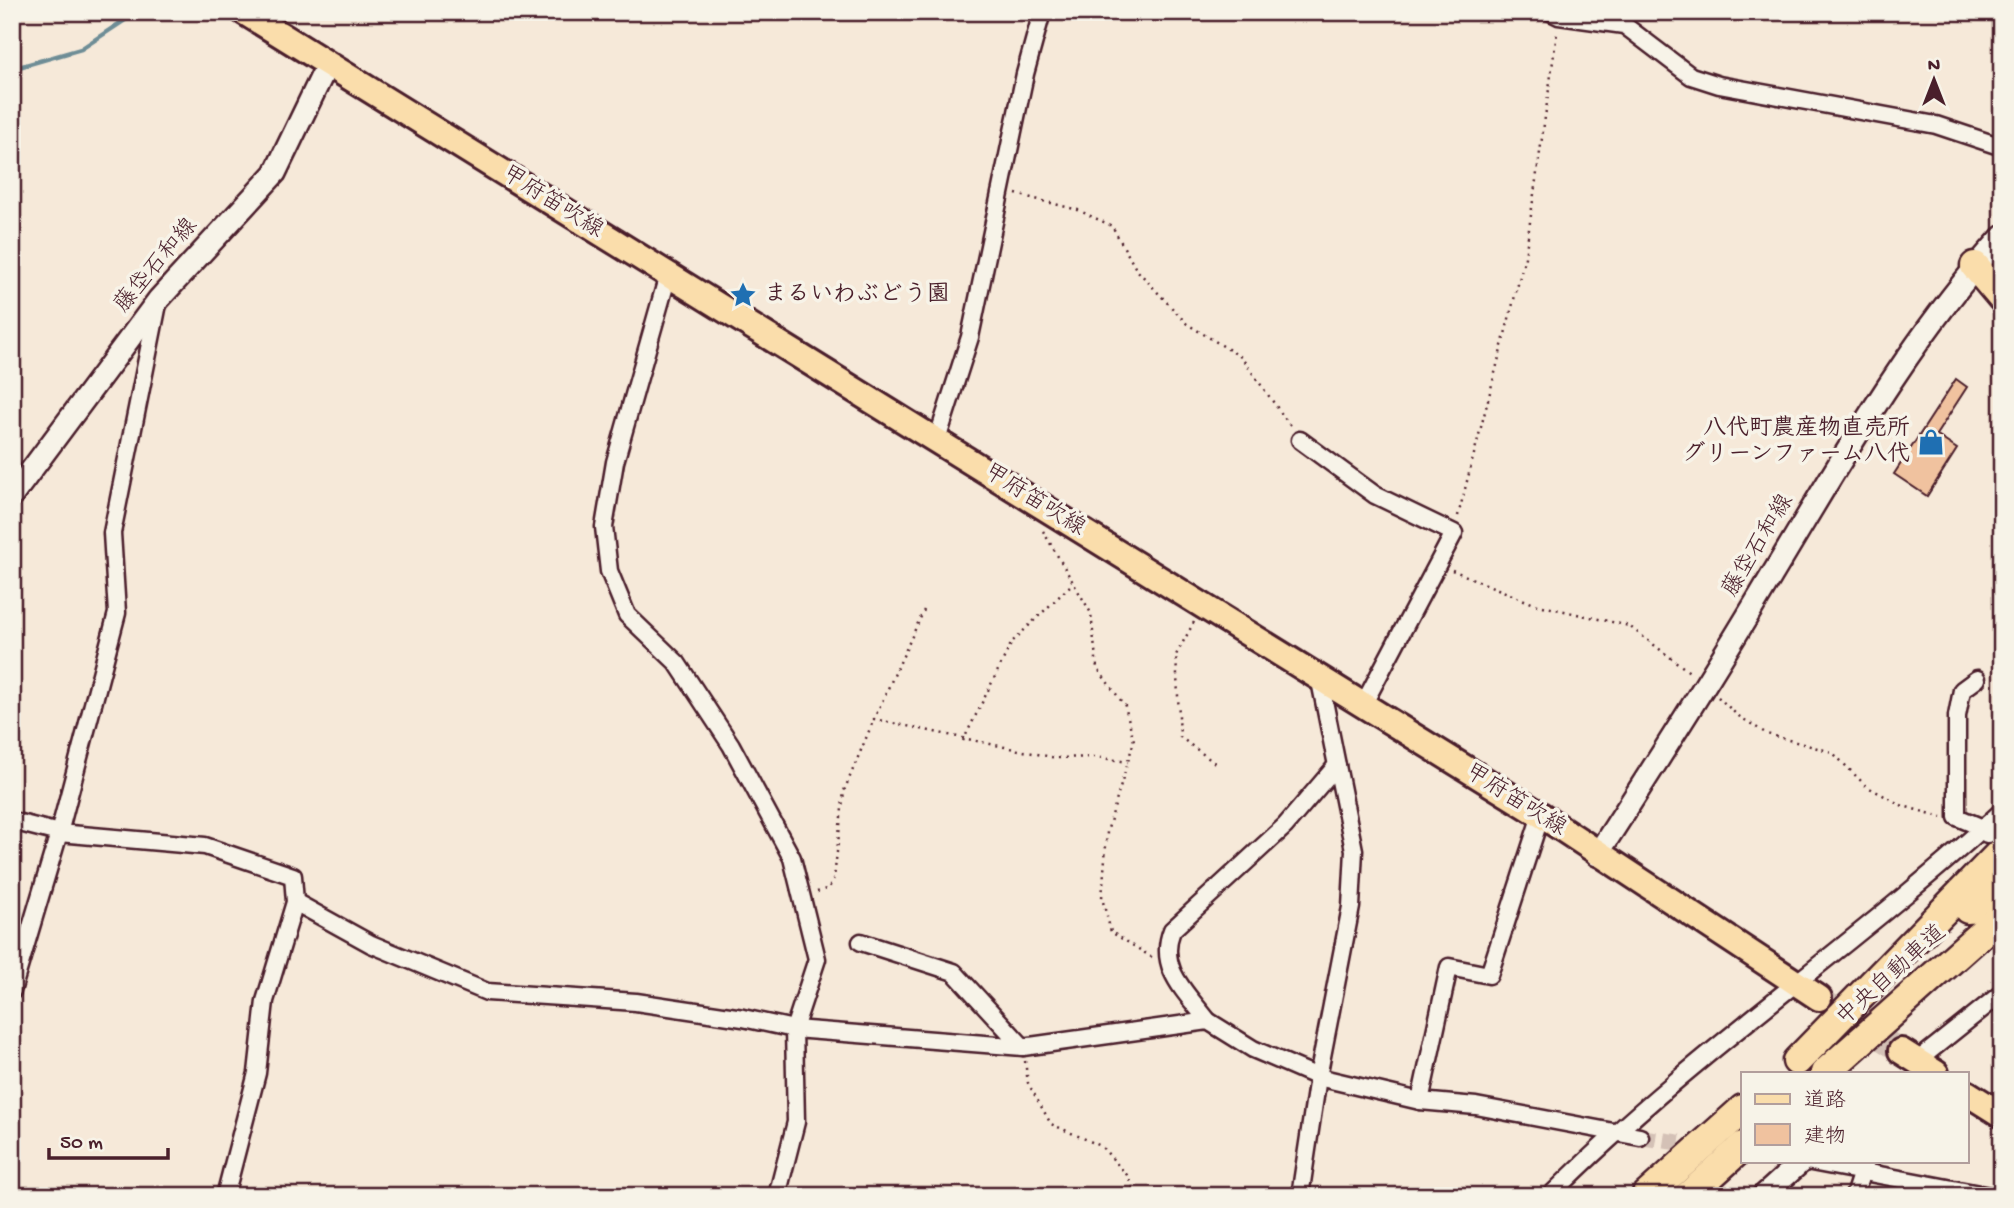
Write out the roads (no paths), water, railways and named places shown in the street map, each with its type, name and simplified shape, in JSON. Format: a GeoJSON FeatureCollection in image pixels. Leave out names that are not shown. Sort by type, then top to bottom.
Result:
{"type":"FeatureCollection","features":[{"type":"Feature","properties":{"kind":"highway"},"geometry":{"type":"LineString","coordinates":[[1975,267],[2002,278]]}},
{"type":"Feature","properties":{"kind":"highway"},"geometry":{"type":"LineString","coordinates":[[1975,267],[2002,299]]}},
{"type":"Feature","properties":{"kind":"highway"},"geometry":{"type":"LineString","coordinates":[[1790,1067],[1991,838]]}},
{"type":"Feature","properties":{"kind":"highway","name":"中央自動車道"},"geometry":{"type":"LineString","coordinates":[[1790,1067],[2002,879]]}},
{"type":"Feature","properties":{"kind":"highway","name":"中央自動車道"},"geometry":{"type":"LineString","coordinates":[[1826,1072],[2002,915]]}},
{"type":"Feature","properties":{"kind":"highway"},"geometry":{"type":"LineString","coordinates":[[1646,1196],[1741,1111]]}},
{"type":"Feature","properties":{"kind":"highway"},"geometry":{"type":"LineString","coordinates":[[1688,1196],[1741,1148]]}},
{"type":"Feature","properties":{"kind":"main road","name":"甲府笛吹線"},"geometry":{"type":"LineString","coordinates":[[244,12],[937,440],[1320,681],[1541,815],[1597,855],[1819,998]]}},
{"type":"Feature","properties":{"kind":"main road","name":"藤垈石和線"},"geometry":{"type":"LineString","coordinates":[[12,496],[159,299],[275,173],[328,62]]}},
{"type":"Feature","properties":{"kind":"main road","name":"藤垈石和線"},"geometry":{"type":"LineString","coordinates":[[1597,855],[1706,685],[1843,457],[1924,332],[2002,237]]}},
{"type":"Feature","properties":{"kind":"main road"},"geometry":{"type":"LineString","coordinates":[[1968,1094],[2002,1115]]}},
{"type":"Feature","properties":{"kind":"main road"},"geometry":{"type":"LineString","coordinates":[[1763,1196],[1803,1162]]}},
{"type":"Feature","properties":{"kind":"street"},"geometry":{"type":"LineString","coordinates":[[937,440],[970,337],[1025,74],[1042,12]]}},
{"type":"Feature","properties":{"kind":"street"},"geometry":{"type":"LineString","coordinates":[[1555,14],[1624,25],[1691,76],[1719,85],[1936,125],[2002,147]]}},
{"type":"Feature","properties":{"kind":"street"},"geometry":{"type":"LineString","coordinates":[[668,275],[615,463],[604,527],[609,571],[627,615],[677,663],[731,745],[792,858],[817,959],[794,1029],[796,1122],[777,1196]]}},
{"type":"Feature","properties":{"kind":"street"},"geometry":{"type":"LineString","coordinates":[[12,991],[59,833],[117,613],[112,533],[159,299]]}},
{"type":"Feature","properties":{"kind":"street"},"geometry":{"type":"LineString","coordinates":[[1300,440],[1375,495],[1454,533],[1362,707]]}},
{"type":"Feature","properties":{"kind":"street"},"geometry":{"type":"LineString","coordinates":[[1977,679],[1962,690],[1957,716],[1957,817],[1991,838]]}},
{"type":"Feature","properties":{"kind":"street"},"geometry":{"type":"LineString","coordinates":[[1300,1196],[1318,1077],[1351,907],[1354,850],[1320,681]]}},
{"type":"Feature","properties":{"kind":"street"},"geometry":{"type":"LineString","coordinates":[[1337,765],[1285,826],[1172,930],[1165,948],[1171,972],[1208,1021],[1252,1049],[1318,1077],[1420,1101],[1476,1106],[1640,1137]]}},
{"type":"Feature","properties":{"kind":"street"},"geometry":{"type":"LineString","coordinates":[[1550,1196],[1612,1133],[1796,985],[1991,838],[2002,811]]}},
{"type":"Feature","properties":{"kind":"street"},"geometry":{"type":"LineString","coordinates":[[1420,1101],[1449,967],[1489,975],[1541,815]]}},
{"type":"Feature","properties":{"kind":"street"},"geometry":{"type":"LineString","coordinates":[[12,821],[59,833],[205,846],[293,876],[295,902],[265,1001],[257,1073],[225,1196]]}},
{"type":"Feature","properties":{"kind":"street"},"geometry":{"type":"LineString","coordinates":[[295,902],[371,944],[488,992],[636,1002],[743,1018],[794,1029],[1023,1047],[1208,1021]]}},
{"type":"Feature","properties":{"kind":"street"},"geometry":{"type":"LineString","coordinates":[[861,942],[954,972],[1023,1047]]}},
{"type":"Feature","properties":{"kind":"street"},"geometry":{"type":"LineString","coordinates":[[1912,1067],[2002,993]]}},
{"type":"Feature","properties":{"kind":"street"},"geometry":{"type":"LineString","coordinates":[[1816,1162],[1864,1166],[1990,1196]]}},
{"type":"Feature","properties":{"kind":"street"},"geometry":{"type":"LineString","coordinates":[[1854,1196],[1864,1166]]}},
{"type":"Feature","properties":{"kind":"waterway"},"geometry":{"type":"LineString","coordinates":[[12,69],[81,49],[137,12]]}},
{"type":"Feature","properties":{"kind":"tunnel"},"geometry":{"type":"LineString","coordinates":[[1819,998],[1901,1051]]}},
{"type":"Feature","properties":{"kind":"tunnel"},"geometry":{"type":"LineString","coordinates":[[1640,1137],[1702,1146]]}},
{"type":"Feature","properties":{"kind":"place","name":"まるいわぶどう園"},"geometry":{"type":"Point","coordinates":[743,295]}},
{"type":"Feature","properties":{"kind":"place","name":"八代町農産物直売所 グリーンファーム八代"},"geometry":{"type":"Point","coordinates":[1931,442]}}]}
